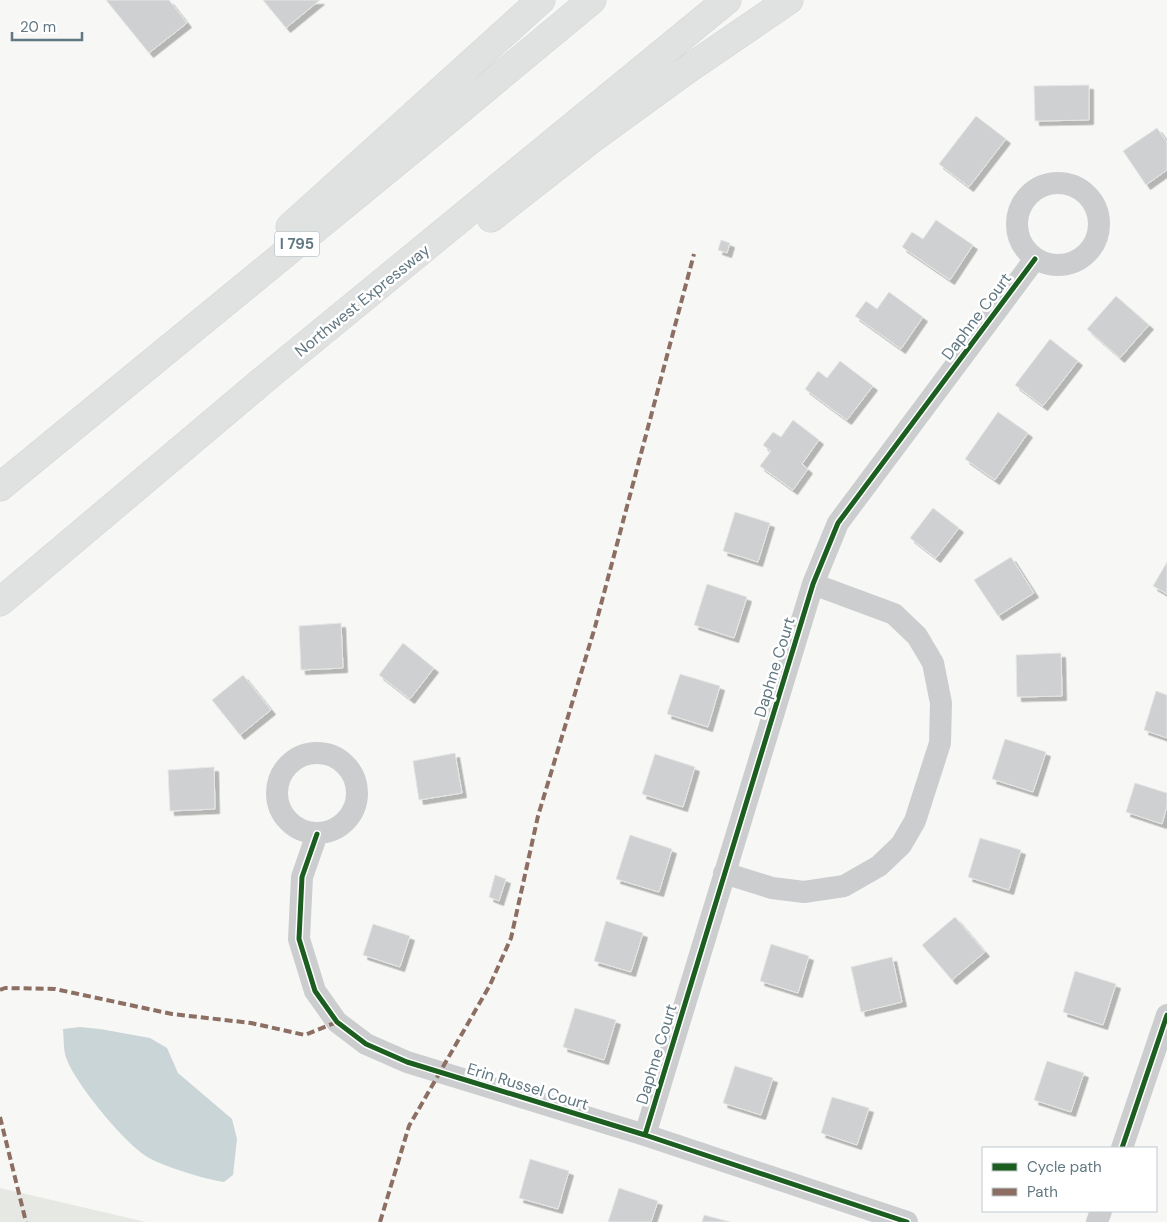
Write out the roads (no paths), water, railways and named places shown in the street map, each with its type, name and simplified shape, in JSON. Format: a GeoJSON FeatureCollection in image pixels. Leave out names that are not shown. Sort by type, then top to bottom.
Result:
{"type":"FeatureCollection","features":[{"type":"Feature","properties":{"kind":"highway"},"geometry":{"type":"LineString","coordinates":[[0,487],[400,129],[541,0]]}},
{"type":"Feature","properties":{"kind":"highway","name":"I 795"},"geometry":{"type":"LineString","coordinates":[[0,487],[592,0]]}},
{"type":"Feature","properties":{"kind":"highway","name":"Northwest Expressway"},"geometry":{"type":"LineString","coordinates":[[0,602],[267,377],[727,0]]}},
{"type":"Feature","properties":{"kind":"highway"},"geometry":{"type":"LineString","coordinates":[[267,377],[480,227],[589,141],[688,68],[789,0]]}},
{"type":"Feature","properties":{"kind":"street","name":"Daphne Court"},"geometry":{"type":"LineString","coordinates":[[645,1135],[812,584],[838,523],[1035,258]]}},
{"type":"Feature","properties":{"kind":"street"},"geometry":{"type":"LineString","coordinates":[[724,874],[772,888],[804,892],[844,886],[879,866],[901,845],[915,821],[940,743],[941,702],[933,663],[917,636],[894,614],[812,584]]}},
{"type":"Feature","properties":{"kind":"street","name":"Erin Russel Court"},"geometry":{"type":"LineString","coordinates":[[317,834],[302,877],[299,939],[315,991],[337,1022],[366,1044],[407,1062],[645,1135],[907,1222]]}},
{"type":"Feature","properties":{"kind":"street"},"geometry":{"type":"LineString","coordinates":[[1122,1147],[1167,1015]]}}]}
